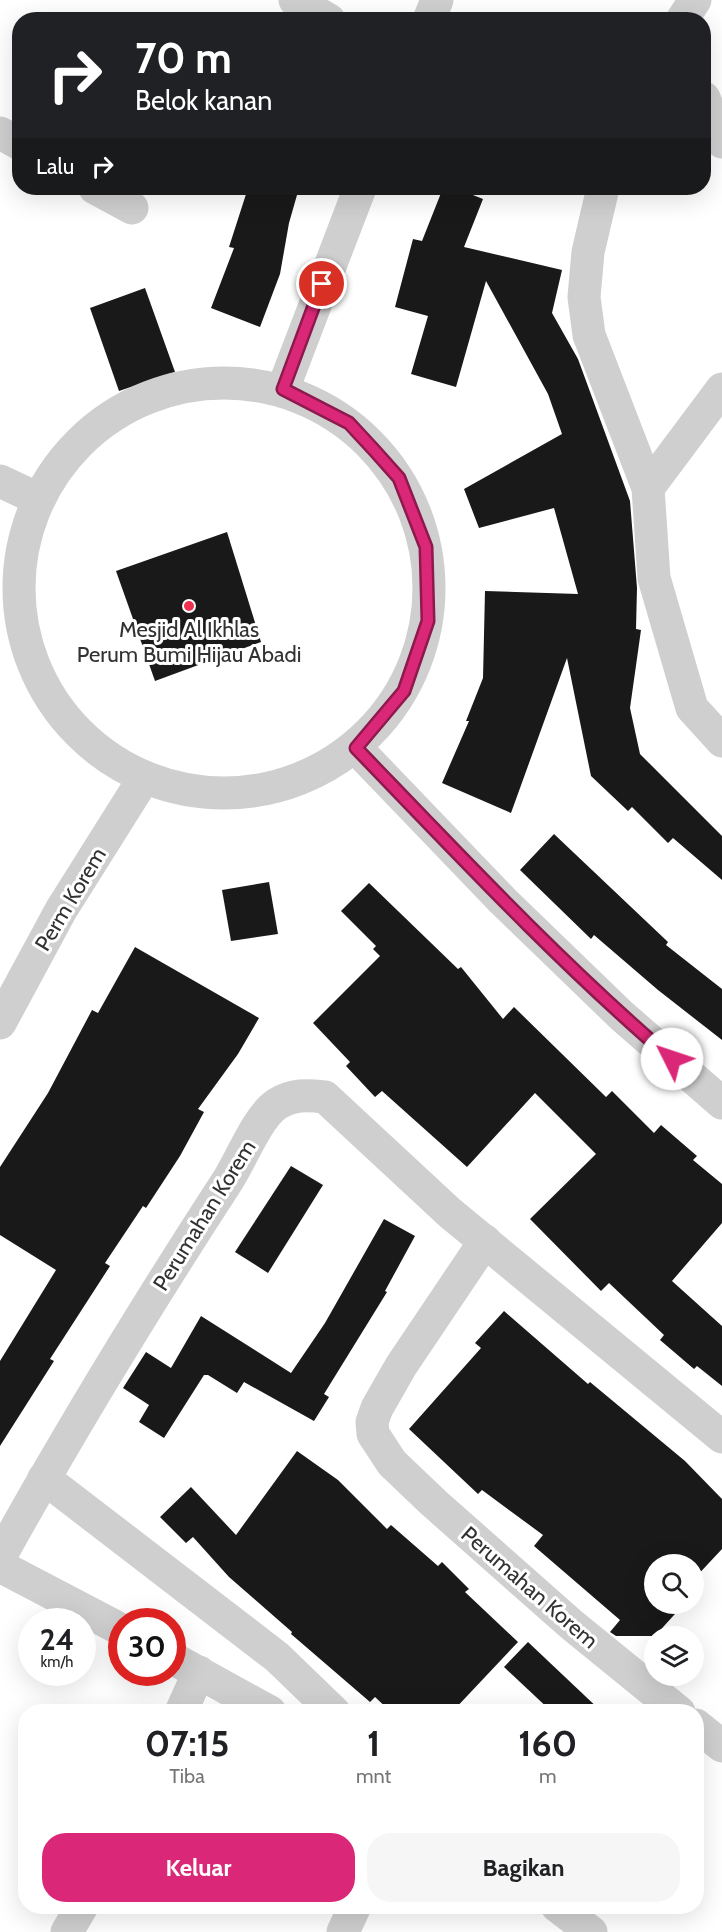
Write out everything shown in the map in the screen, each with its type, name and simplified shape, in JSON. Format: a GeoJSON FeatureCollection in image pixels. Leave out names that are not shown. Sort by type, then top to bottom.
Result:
{"type":"FeatureCollection","features":[{"type":"Feature","properties":{"kind":"street"},"geometry":{"type":"LineString","coordinates":[[295,0],[315,12]]}},
{"type":"Feature","properties":{"kind":"street"},"geometry":{"type":"LineString","coordinates":[[711,115],[722,142]]}},
{"type":"Feature","properties":{"kind":"street"},"geometry":{"type":"LineString","coordinates":[[108,195],[132,208]]}},
{"type":"Feature","properties":{"kind":"street"},"geometry":{"type":"LineString","coordinates":[[283,389],[357,195]]}},
{"type":"Feature","properties":{"kind":"street"},"geometry":{"type":"LineString","coordinates":[[601,195],[588,252],[584,297],[589,335],[648,488],[654,578],[692,708],[722,741]]}},
{"type":"Feature","properties":{"kind":"street"},"geometry":{"type":"LineString","coordinates":[[210,381],[283,389],[349,423],[399,478],[426,547],[428,621],[404,691],[356,748],[292,784],[217,795],[144,778],[87,743],[45,691],[21,628],[18,562],[36,498],[79,438],[139,398],[210,381]]}},
{"type":"Feature","properties":{"kind":"street"},"geometry":{"type":"LineString","coordinates":[[648,488],[722,389]]}},
{"type":"Feature","properties":{"kind":"street"},"geometry":{"type":"LineString","coordinates":[[0,481],[36,498]]}},
{"type":"Feature","properties":{"kind":"street"},"geometry":{"type":"LineString","coordinates":[[356,748],[503,901],[622,1016],[722,1102]]}},
{"type":"Feature","properties":{"kind":"street","name":"Perm Korem"},"geometry":{"type":"LineString","coordinates":[[0,1023],[61,910],[144,778]]}},
{"type":"Feature","properties":{"kind":"street","name":"Perumahan Korem"},"geometry":{"type":"LineString","coordinates":[[0,1557],[44,1478],[167,1274],[242,1159],[263,1120],[276,1105],[298,1094],[325,1097],[450,1213],[722,1437]]}},
{"type":"Feature","properties":{"kind":"street","name":"Perumahan Korem"},"geometry":{"type":"LineString","coordinates":[[485,1241],[401,1365],[377,1408],[372,1422],[373,1434],[392,1463],[434,1503],[572,1625],[669,1704]]}},
{"type":"Feature","properties":{"kind":"street"},"geometry":{"type":"LineString","coordinates":[[44,1478],[277,1657],[326,1704]]}},
{"type":"Feature","properties":{"kind":"street"},"geometry":{"type":"LineString","coordinates":[[0,1566],[108,1623]]}},
{"type":"Feature","properties":{"kind":"street"},"geometry":{"type":"LineString","coordinates":[[186,1665],[256,1704]]}},
{"type":"Feature","properties":{"kind":"street"},"geometry":{"type":"LineString","coordinates":[[182,1704],[184,1686]]}},
{"type":"Feature","properties":{"kind":"street"},"geometry":{"type":"LineString","coordinates":[[704,1731],[722,1746]]}},
{"type":"Feature","properties":{"kind":"street"},"geometry":{"type":"LineString","coordinates":[[66,1932],[77,1914]]}},
{"type":"Feature","properties":{"kind":"street"},"geometry":{"type":"LineString","coordinates":[[343,1932],[351,1914]]}},
{"type":"Feature","properties":{"kind":"street"},"geometry":{"type":"LineString","coordinates":[[567,1914],[591,1932]]}},
{"type":"Feature","properties":{"kind":"building"},"geometry":{"type":"Polygon","coordinates":[[[246,195],[297,195],[289,223],[280,274],[260,327],[211,308],[234,248],[229,247],[246,195]]]}},
{"type":"Feature","properties":{"kind":"building"},"geometry":{"type":"Polygon","coordinates":[[[440,195],[473,195],[483,199],[464,247],[562,270],[552,313],[578,359],[630,501],[637,588],[636,629],[641,630],[630,708],[640,754],[722,836],[722,880],[673,838],[668,843],[632,807],[628,811],[591,776],[567,658],[511,813],[442,783],[469,721],[466,721],[483,678],[485,591],[578,594],[554,508],[479,528],[464,489],[562,434],[548,394],[486,281],[456,387],[411,374],[428,316],[395,307],[413,239],[422,241],[440,195]]]}},
{"type":"Feature","properties":{"kind":"building"},"geometry":{"type":"Polygon","coordinates":[[[145,288],[175,372],[119,391],[90,308],[145,288]]]}},
{"type":"Feature","properties":{"kind":"building","name":"Mesjid Al Ikhlas Perum Bumi Hijau Abadi"},"geometry":{"type":"Polygon","coordinates":[[[227,532],[261,642],[155,681],[116,571],[227,532]]]}},
{"type":"Feature","properties":{"kind":"building"},"geometry":{"type":"Polygon","coordinates":[[[554,834],[668,942],[666,945],[722,989],[722,1040],[658,990],[594,935],[591,939],[520,870],[554,834]]]}},
{"type":"Feature","properties":{"kind":"building"},"geometry":{"type":"Polygon","coordinates":[[[269,882],[278,934],[231,941],[222,890],[269,882]]]}},
{"type":"Feature","properties":{"kind":"building"},"geometry":{"type":"Polygon","coordinates":[[[369,883],[458,969],[461,967],[503,1019],[514,1007],[606,1097],[612,1091],[654,1133],[661,1125],[697,1156],[693,1160],[722,1184],[722,1223],[672,1281],[722,1326],[722,1386],[697,1366],[694,1369],[660,1340],[664,1335],[609,1283],[601,1291],[530,1219],[596,1154],[535,1093],[467,1167],[382,1091],[375,1097],[346,1066],[350,1062],[313,1023],[380,956],[373,949],[376,946],[341,911],[369,883]]]}},
{"type":"Feature","properties":{"kind":"building"},"geometry":{"type":"Polygon","coordinates":[[[135,947],[259,1018],[238,1054],[198,1109],[204,1112],[180,1156],[146,1208],[143,1206],[105,1263],[110,1266],[50,1359],[54,1361],[0,1446],[0,1361],[56,1270],[0,1235],[0,1167],[48,1093],[92,1010],[98,1013],[135,947]]]}},
{"type":"Feature","properties":{"kind":"building"},"geometry":{"type":"Polygon","coordinates":[[[291,1166],[323,1185],[268,1273],[235,1252],[291,1166]]]}},
{"type":"Feature","properties":{"kind":"building"},"geometry":{"type":"Polygon","coordinates":[[[384,1219],[415,1236],[385,1291],[387,1292],[324,1394],[329,1397],[314,1421],[244,1382],[237,1393],[208,1375],[204,1375],[164,1438],[139,1422],[149,1405],[123,1388],[146,1352],[171,1368],[201,1316],[291,1373],[325,1323],[384,1219]]]}},
{"type":"Feature","properties":{"kind":"building"},"geometry":{"type":"Polygon","coordinates":[[[504,1311],[588,1384],[590,1382],[685,1461],[722,1499],[722,1549],[704,1568],[704,1554],[644,1554],[644,1614],[675,1614],[664,1626],[644,1626],[644,1636],[616,1636],[610,1632],[620,1620],[534,1546],[543,1535],[482,1490],[478,1494],[409,1429],[481,1348],[475,1343],[504,1311]]]}},
{"type":"Feature","properties":{"kind":"building"},"geometry":{"type":"Polygon","coordinates":[[[297,1451],[338,1480],[387,1529],[391,1525],[438,1566],[442,1562],[469,1589],[465,1592],[518,1642],[460,1704],[382,1704],[375,1697],[370,1702],[229,1577],[193,1537],[186,1543],[160,1517],[191,1487],[236,1535],[297,1451]]]}},
{"type":"Feature","properties":{"kind":"building"},"geometry":{"type":"Polygon","coordinates":[[[528,1642],[594,1704],[543,1704],[504,1667],[528,1642]]]}},
{"type":"Feature","properties":{"kind":"place","name":"Mesjid Al Ikhlas Perum Bumi Hijau Abadi"},"geometry":{"type":"Point","coordinates":[189,606]}},
{"type":"Feature","properties":{"kind":"route"},"geometry":{"type":"LineString","coordinates":[[322,284],[283,389],[349,423],[374,450],[399,478],[426,547],[428,621],[404,691],[356,748],[503,901],[622,1016],[672,1059]]}}]}
